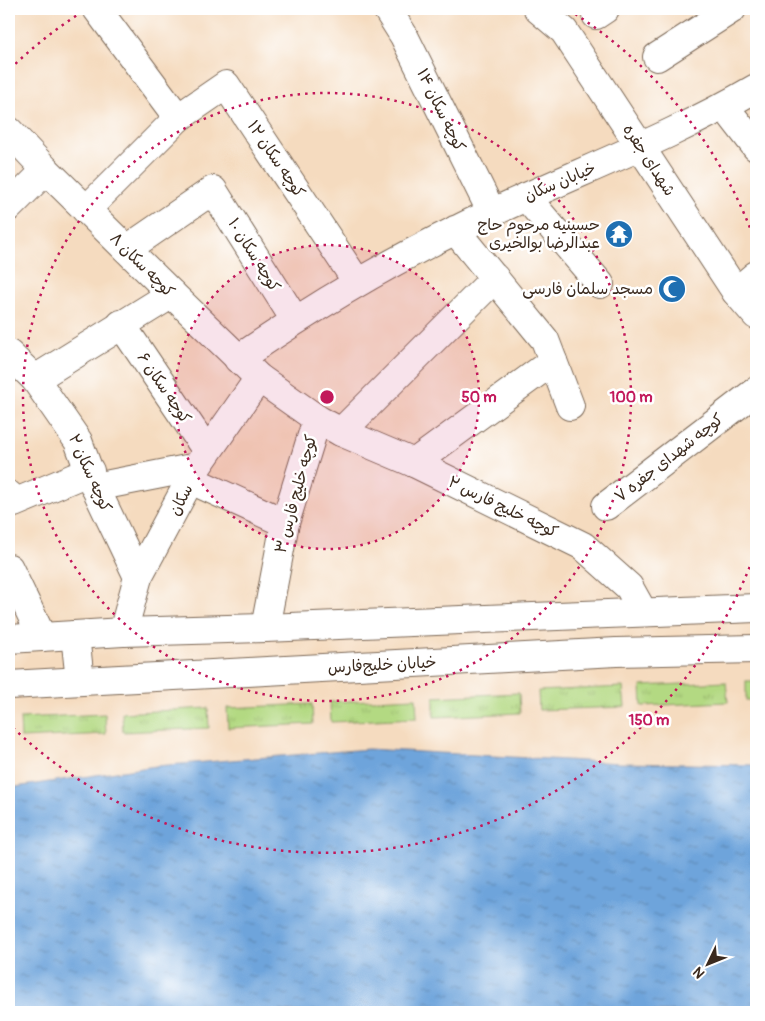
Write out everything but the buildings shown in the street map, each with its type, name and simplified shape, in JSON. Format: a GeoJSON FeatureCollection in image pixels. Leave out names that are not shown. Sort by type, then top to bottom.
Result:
{"type":"FeatureCollection","features":[{"type":"Feature","properties":{"kind":"street"},"geometry":{"type":"LineString","coordinates":[[86,210],[178,118],[97,9]]}},
{"type":"Feature","properties":{"kind":"street","name":"کوچه سکان ۱۴"},"geometry":{"type":"LineString","coordinates":[[387,9],[404,36],[492,213]]}},
{"type":"Feature","properties":{"kind":"street","name":"شهدای جفره"},"geometry":{"type":"LineString","coordinates":[[538,9],[564,31],[641,147],[746,284],[756,315]]}},
{"type":"Feature","properties":{"kind":"street"},"geometry":{"type":"LineString","coordinates":[[657,57],[732,9]]}},
{"type":"Feature","properties":{"kind":"street","name":"کوچه سکان ۱۲"},"geometry":{"type":"LineString","coordinates":[[178,118],[226,85],[357,282]]}},
{"type":"Feature","properties":{"kind":"street","name":"خیابان سکان"},"geometry":{"type":"LineString","coordinates":[[238,359],[357,282],[455,230],[641,147],[725,107],[756,88]]}},
{"type":"Feature","properties":{"kind":"street"},"geometry":{"type":"LineString","coordinates":[[725,107],[756,147]]}},
{"type":"Feature","properties":{"kind":"street","name":"کوچه سکان ۸"},"geometry":{"type":"LineString","coordinates":[[9,131],[86,210],[238,359],[260,378]]}},
{"type":"Feature","properties":{"kind":"street"},"geometry":{"type":"LineString","coordinates":[[9,207],[46,170]]}},
{"type":"Feature","properties":{"kind":"street","name":"کوچه سکان ۱۰"},"geometry":{"type":"LineString","coordinates":[[127,249],[213,190],[296,320]]}},
{"type":"Feature","properties":{"kind":"street"},"geometry":{"type":"LineString","coordinates":[[526,197],[600,284]]}},
{"type":"Feature","properties":{"kind":"street"},"geometry":{"type":"LineString","coordinates":[[455,230],[545,340],[570,406]]}},
{"type":"Feature","properties":{"kind":"street"},"geometry":{"type":"LineString","coordinates":[[341,432],[495,278]]}},
{"type":"Feature","properties":{"kind":"street"},"geometry":{"type":"LineString","coordinates":[[35,379],[172,294]]}},
{"type":"Feature","properties":{"kind":"street","name":"کوچه سکان ۶"},"geometry":{"type":"LineString","coordinates":[[121,324],[199,466]]}},
{"type":"Feature","properties":{"kind":"street","name":"کوچه سکان ۲"},"geometry":{"type":"LineString","coordinates":[[10,359],[35,379],[78,441],[92,479],[138,577]]}},
{"type":"Feature","properties":{"kind":"street"},"geometry":{"type":"LineString","coordinates":[[414,463],[553,361]]}},
{"type":"Feature","properties":{"kind":"street","name":"کوچه خلیج فارس ۲"},"geometry":{"type":"LineString","coordinates":[[260,378],[317,420],[414,463],[583,546],[629,587],[643,612]]}},
{"type":"Feature","properties":{"kind":"street","name":"سکان"},"geometry":{"type":"LineString","coordinates":[[123,632],[138,577],[199,466],[260,378]]}},
{"type":"Feature","properties":{"kind":"street","name":"کوچه شهدای جفره ۷"},"geometry":{"type":"LineString","coordinates":[[606,506],[756,391]]}},
{"type":"Feature","properties":{"kind":"street","name":"کوچه خلیج فارس ۳"},"geometry":{"type":"LineString","coordinates":[[265,628],[285,524],[317,420]]}},
{"type":"Feature","properties":{"kind":"street"},"geometry":{"type":"LineString","coordinates":[[9,495],[14,503],[92,479],[199,466],[285,524]]}},
{"type":"Feature","properties":{"kind":"street"},"geometry":{"type":"LineString","coordinates":[[9,568],[42,637]]}},
{"type":"Feature","properties":{"kind":"street"},"geometry":{"type":"LineString","coordinates":[[9,639],[123,632],[756,608]]}},
{"type":"Feature","properties":{"kind":"street"},"geometry":{"type":"LineString","coordinates":[[75,635],[80,681]]}},
{"type":"Feature","properties":{"kind":"street","name":"خیابان خلیج‌فارس"},"geometry":{"type":"LineString","coordinates":[[9,684],[616,652],[756,649]]}},
{"type":"Feature","properties":{"kind":"green space"},"geometry":{"type":"Polygon","coordinates":[[[746,681],[756,681],[756,700],[746,700],[746,681]]]}},
{"type":"Feature","properties":{"kind":"green space"},"geometry":{"type":"Polygon","coordinates":[[[726,682],[728,702],[642,706],[641,686],[726,682]]]}},
{"type":"Feature","properties":{"kind":"green space"},"geometry":{"type":"Polygon","coordinates":[[[623,687],[625,707],[539,710],[538,691],[623,687]]]}},
{"type":"Feature","properties":{"kind":"green space"},"geometry":{"type":"Polygon","coordinates":[[[519,693],[520,713],[434,717],[434,697],[519,693]]]}},
{"type":"Feature","properties":{"kind":"green space"},"geometry":{"type":"Polygon","coordinates":[[[416,698],[417,718],[331,722],[330,702],[416,698]]]}},
{"type":"Feature","properties":{"kind":"green space"},"geometry":{"type":"Polygon","coordinates":[[[312,704],[313,724],[228,728],[227,708],[312,704]]]}},
{"type":"Feature","properties":{"kind":"green space"},"geometry":{"type":"Polygon","coordinates":[[[208,708],[209,728],[123,732],[122,713],[208,708]]]}},
{"type":"Feature","properties":{"kind":"green space"},"geometry":{"type":"Polygon","coordinates":[[[105,714],[106,734],[21,738],[20,718],[105,714]]]}},
{"type":"Feature","properties":{"kind":"water"},"geometry":{"type":"Polygon","coordinates":[[[368,749],[620,763],[756,765],[756,1012],[9,1012],[9,788],[156,766],[368,749]]]}},
{"type":"Feature","properties":{"kind":"place","name":"حسینیه مرحوم حاج عبدالرضا بوالخیری"},"geometry":{"type":"Point","coordinates":[619,234]}},
{"type":"Feature","properties":{"kind":"place","name":"مسجد سلمان فارسی"},"geometry":{"type":"Point","coordinates":[672,289]}}]}
